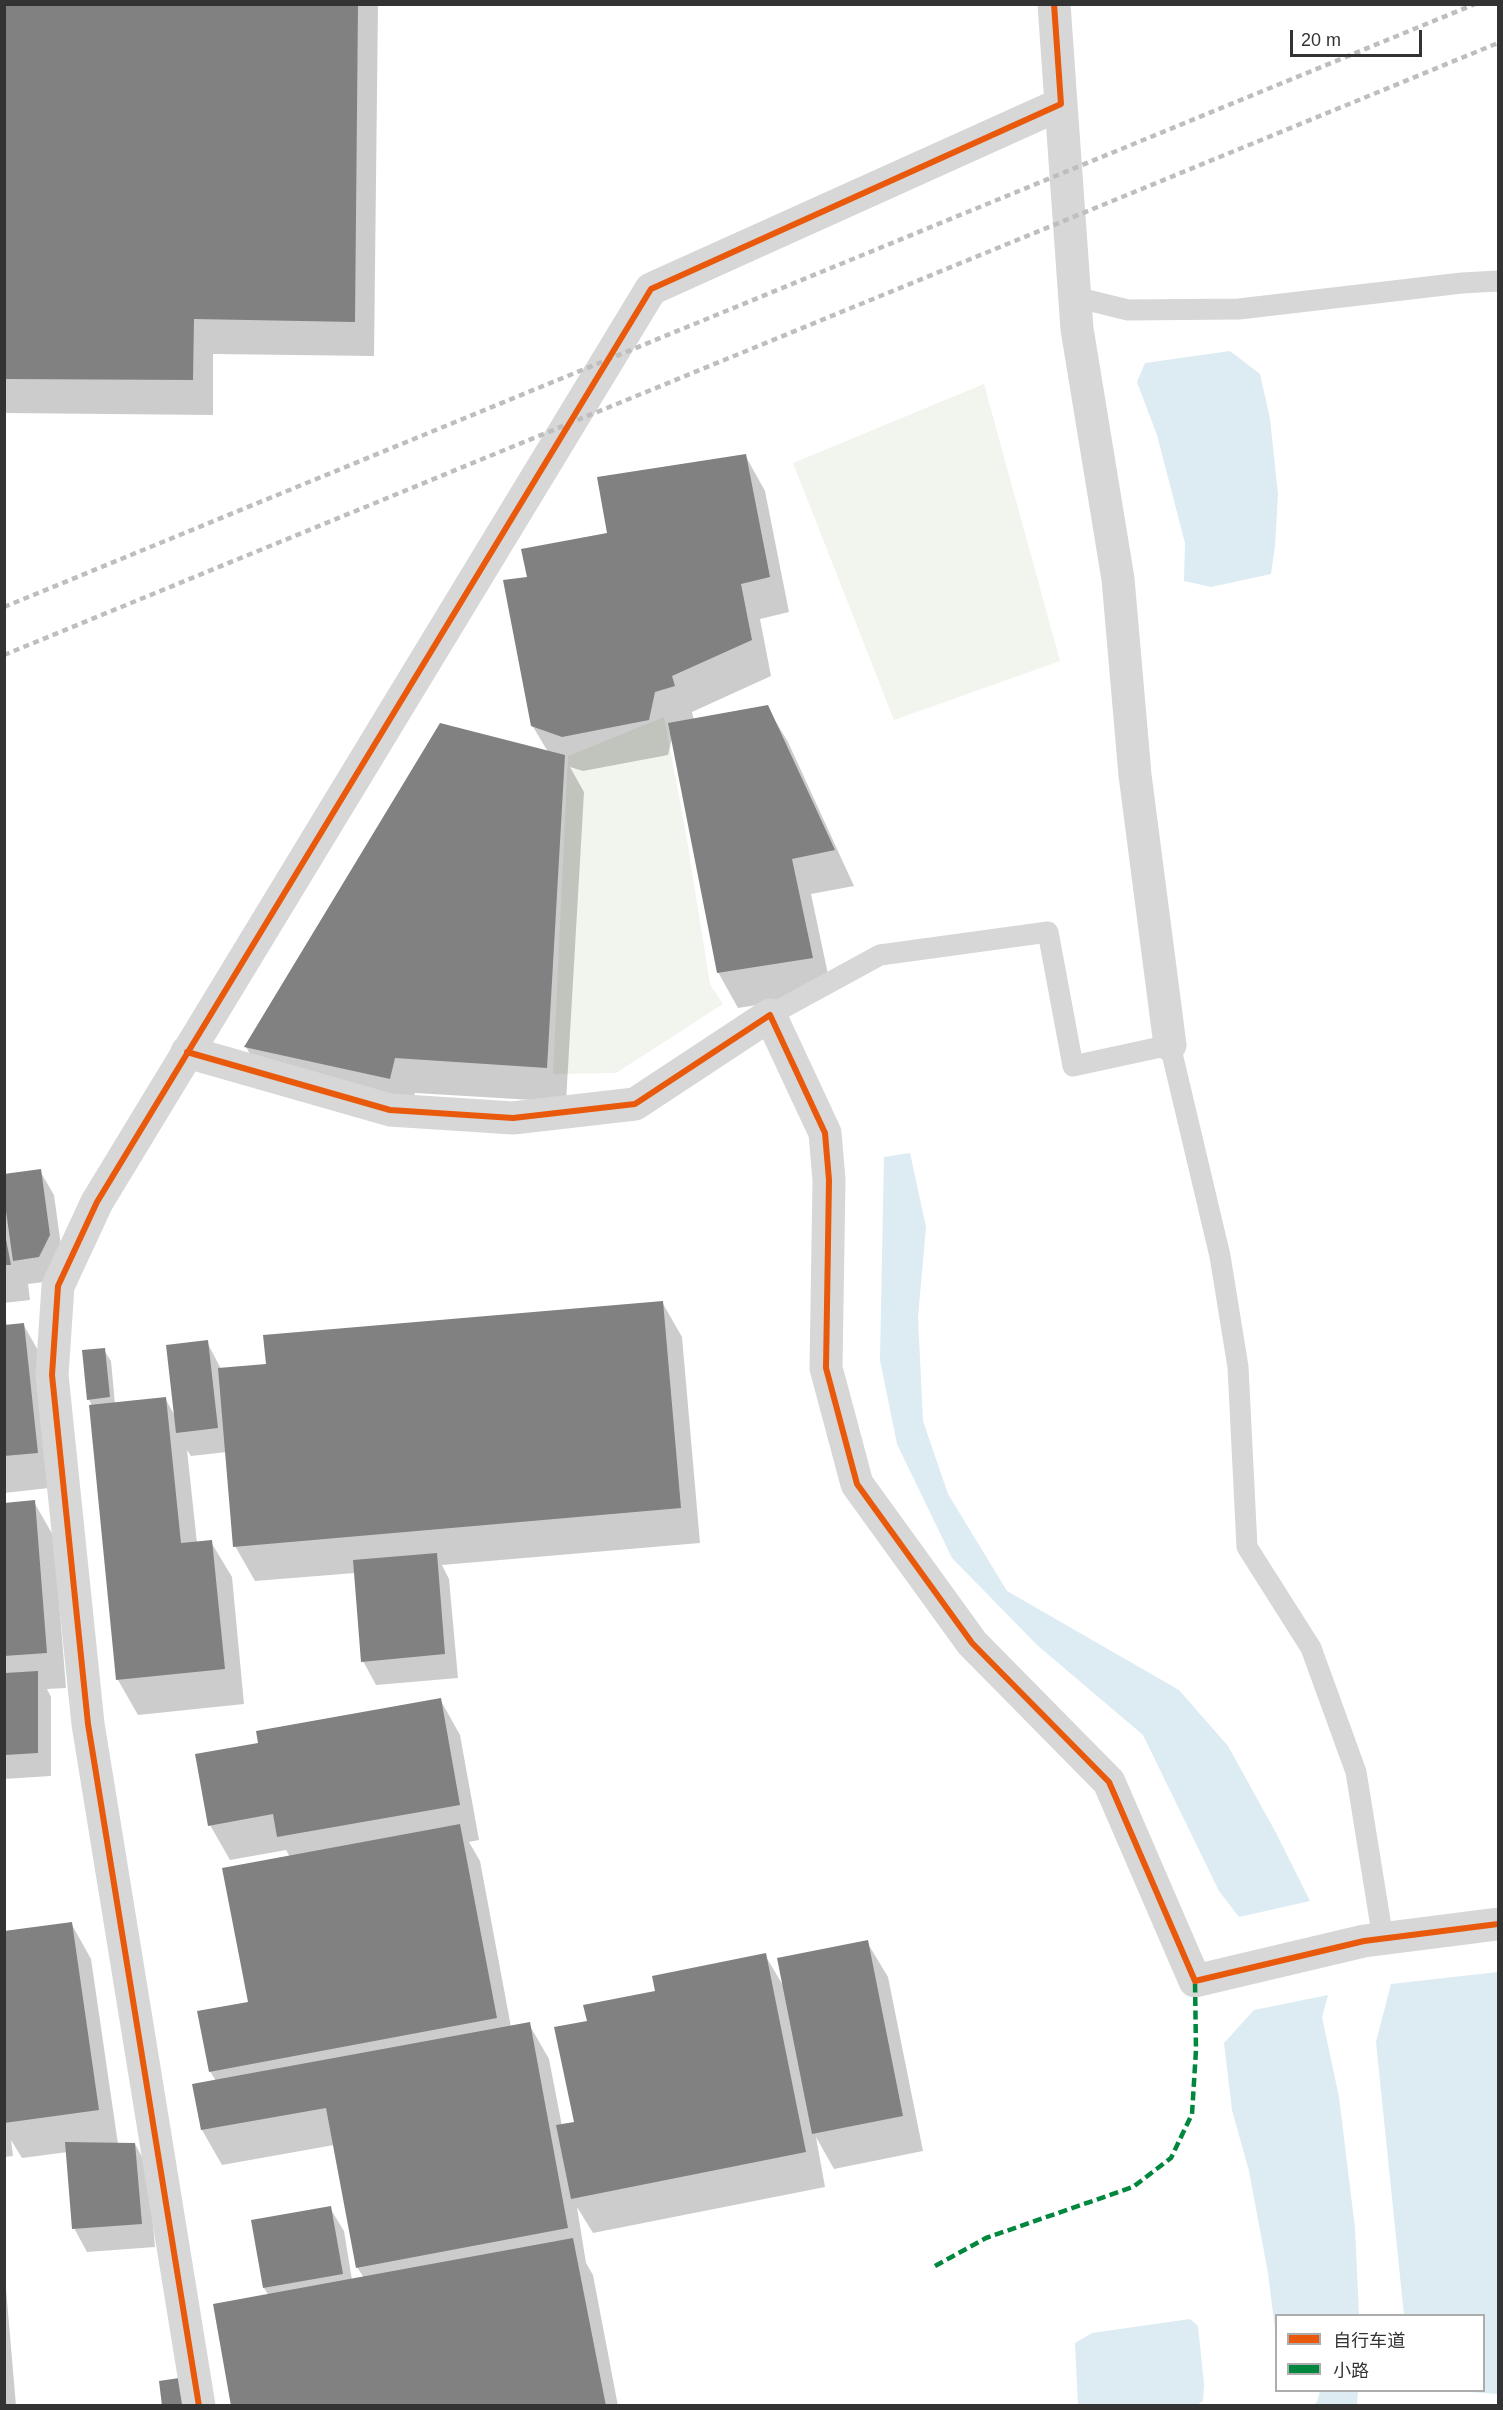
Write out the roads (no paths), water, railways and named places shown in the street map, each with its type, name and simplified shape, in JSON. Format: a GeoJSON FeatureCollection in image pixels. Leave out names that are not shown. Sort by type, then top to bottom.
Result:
{"type":"FeatureCollection","features":[{"type":"Feature","properties":{"kind":"street"},"geometry":{"type":"LineString","coordinates":[[1054,4],[1077,329],[1118,579],[1135,776],[1170,1045]]}},
{"type":"Feature","properties":{"kind":"street"},"geometry":{"type":"LineString","coordinates":[[199,2406],[88,1724],[52,1375],[58,1286],[97,1202],[651,289],[1061,104]]}},
{"type":"Feature","properties":{"kind":"street"},"geometry":{"type":"LineString","coordinates":[[187,1052],[390,1110],[513,1118],[635,1104],[770,1015],[825,1133],[829,1180],[826,1368],[856,1484],[972,1643],[1109,1782],[1195,1981],[1364,1941],[1498,1924]]}},
{"type":"Feature","properties":{"kind":"lane"},"geometry":{"type":"LineString","coordinates":[[1075,297],[1128,310],[1239,309],[1462,283],[1498,281]]}},
{"type":"Feature","properties":{"kind":"lane"},"geometry":{"type":"LineString","coordinates":[[770,1015],[880,955],[1048,932],[1073,1066],[1170,1045],[1220,1256],[1238,1367],[1247,1546],[1311,1648],[1356,1772],[1383,1939]]}},
{"type":"Feature","properties":{"kind":"railway"},"geometry":{"type":"LineString","coordinates":[[4,607],[1475,4]]}},
{"type":"Feature","properties":{"kind":"railway"},"geometry":{"type":"LineString","coordinates":[[4,655],[1498,43]]}}]}
